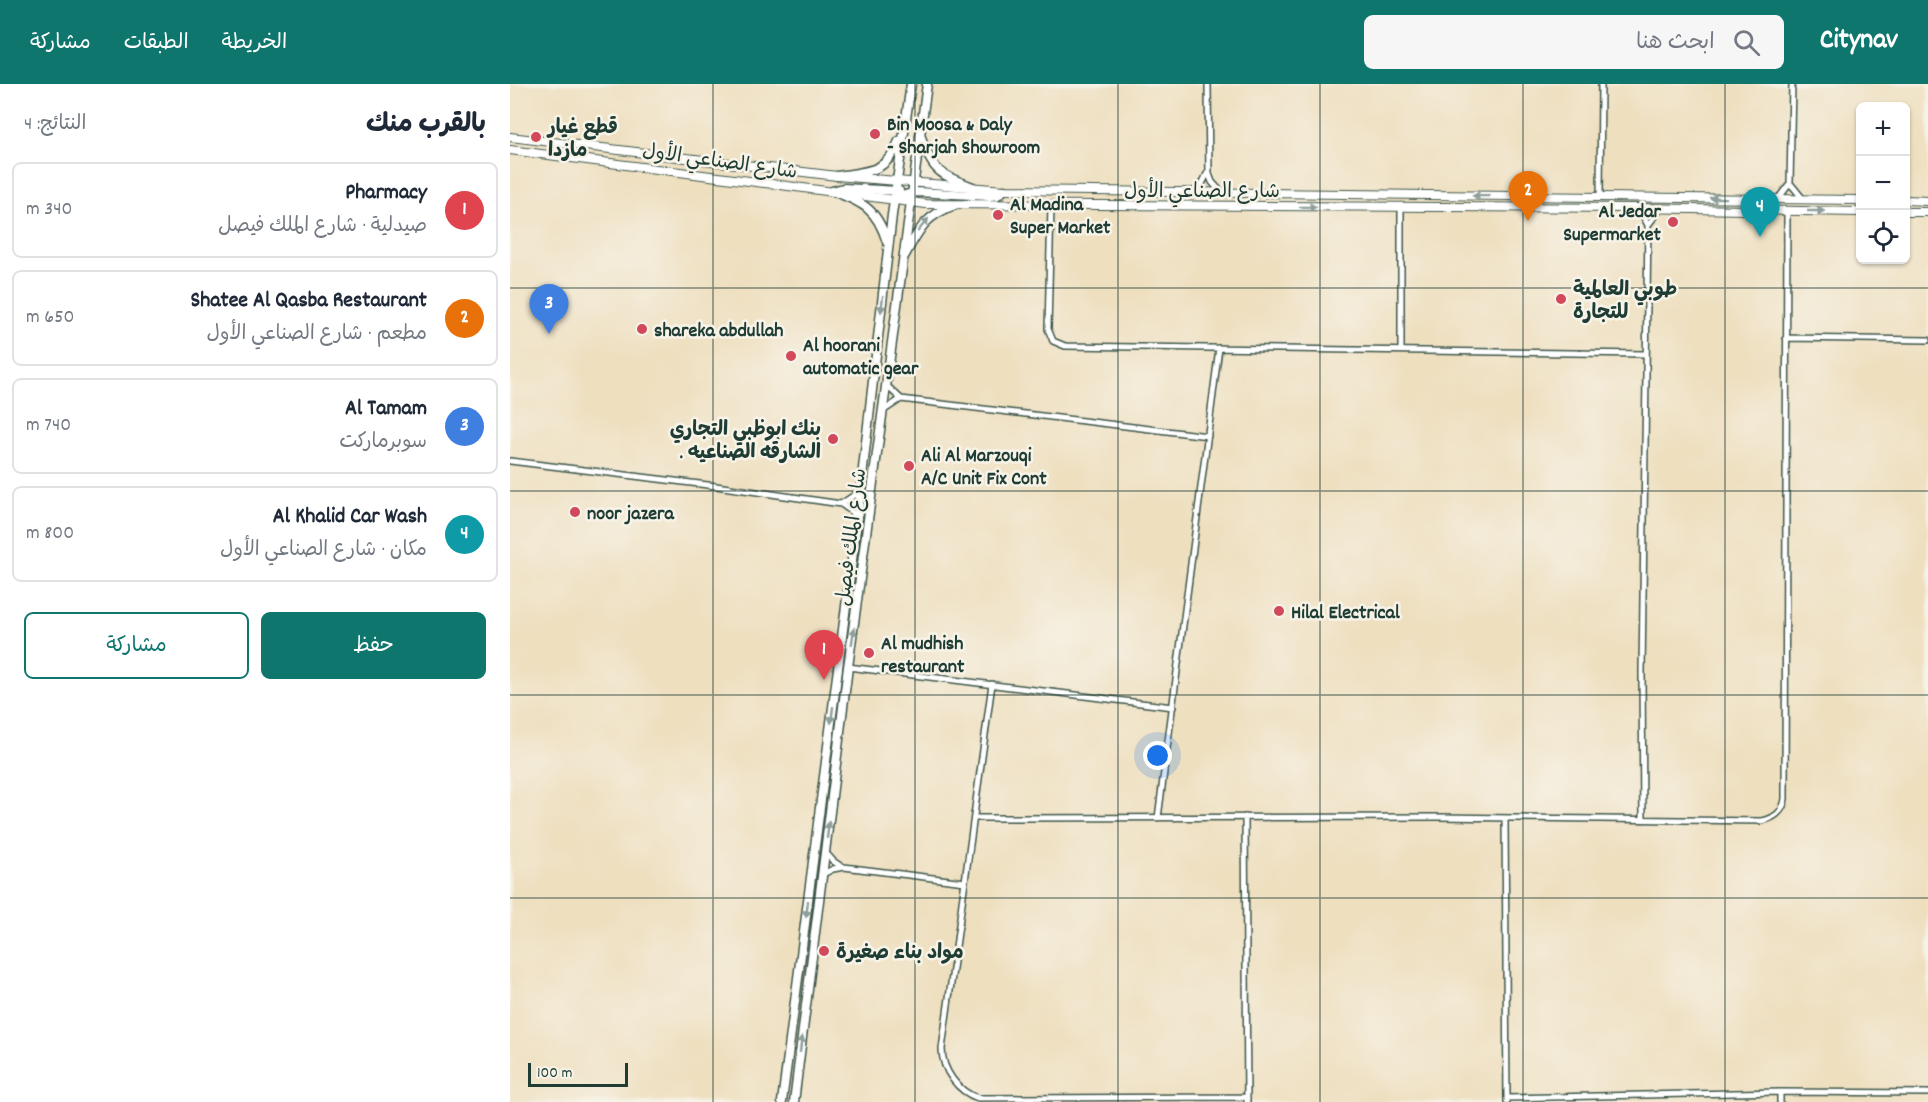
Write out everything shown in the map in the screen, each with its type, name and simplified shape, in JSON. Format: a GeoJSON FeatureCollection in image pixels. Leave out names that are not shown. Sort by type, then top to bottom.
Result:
{"type":"FeatureCollection","features":[{"type":"Feature","properties":{"kind":"main road","name":"شارع الملك فيصل"},"geometry":{"type":"LineString","coordinates":[[782,1102],[857,521],[888,246],[911,84]]}},
{"type":"Feature","properties":{"kind":"main road","name":"شارع الملك فيصل"},"geometry":{"type":"LineString","coordinates":[[794,1102],[848,667],[927,84]]}},
{"type":"Feature","properties":{"kind":"main road"},"geometry":{"type":"LineString","coordinates":[[837,176],[865,172],[881,166],[895,150],[905,123]]}},
{"type":"Feature","properties":{"kind":"main road"},"geometry":{"type":"LineString","coordinates":[[921,136],[927,155],[939,172],[973,187]]}},
{"type":"Feature","properties":{"kind":"main road","name":"شارع الصناعي الأول"},"geometry":{"type":"LineString","coordinates":[[510,137],[837,176],[895,191],[913,188],[973,187],[1004,190],[1856,200]]}},
{"type":"Feature","properties":{"kind":"main road","name":"شارع الصناعي الأول"},"geometry":{"type":"LineString","coordinates":[[510,150],[832,191]]}},
{"type":"Feature","properties":{"kind":"main road"},"geometry":{"type":"LineString","coordinates":[[832,191],[843,188],[895,191],[913,188],[990,196],[998,195],[1004,190]]}},
{"type":"Feature","properties":{"kind":"main road"},"geometry":{"type":"LineString","coordinates":[[832,191],[870,209],[880,224],[888,246]]}},
{"type":"Feature","properties":{"kind":"main road","name":"شارع الصناعي الأول"},"geometry":{"type":"LineString","coordinates":[[895,191],[910,203],[955,205],[1636,208],[1856,212]]}},
{"type":"Feature","properties":{"kind":"main road"},"geometry":{"type":"LineString","coordinates":[[1910,200],[1928,201]]}},
{"type":"Feature","properties":{"kind":"main road"},"geometry":{"type":"LineString","coordinates":[[903,258],[927,219],[955,205]]}},
{"type":"Feature","properties":{"kind":"main road"},"geometry":{"type":"LineString","coordinates":[[1910,212],[1928,212]]}},
{"type":"Feature","properties":{"kind":"street"},"geometry":{"type":"LineString","coordinates":[[1208,84],[1208,170],[1212,182],[1221,192]]}},
{"type":"Feature","properties":{"kind":"street"},"geometry":{"type":"LineString","coordinates":[[1600,197],[1601,84]]}},
{"type":"Feature","properties":{"kind":"street"},"geometry":{"type":"LineString","coordinates":[[1792,84],[1791,183],[1803,199]]}},
{"type":"Feature","properties":{"kind":"street"},"geometry":{"type":"LineString","coordinates":[[1195,192],[1202,184],[1208,170]]}},
{"type":"Feature","properties":{"kind":"street"},"geometry":{"type":"LineString","coordinates":[[1778,199],[1791,183]]}},
{"type":"Feature","properties":{"kind":"street"},"geometry":{"type":"LineString","coordinates":[[1051,206],[1048,329],[1053,341],[1065,346],[1646,354]]}},
{"type":"Feature","properties":{"kind":"street"},"geometry":{"type":"LineString","coordinates":[[1401,207],[1401,350]]}},
{"type":"Feature","properties":{"kind":"street"},"geometry":{"type":"LineString","coordinates":[[1636,208],[1648,225],[1642,661],[1643,820]]}},
{"type":"Feature","properties":{"kind":"street"},"geometry":{"type":"LineString","coordinates":[[1648,225],[1660,209]]}},
{"type":"Feature","properties":{"kind":"street"},"geometry":{"type":"LineString","coordinates":[[974,818],[1245,817],[1762,821],[1775,816],[1784,804],[1787,211]]}},
{"type":"Feature","properties":{"kind":"street"},"geometry":{"type":"LineString","coordinates":[[1786,338],[1928,340]]}},
{"type":"Feature","properties":{"kind":"street"},"geometry":{"type":"LineString","coordinates":[[1158,818],[1219,348]]}},
{"type":"Feature","properties":{"kind":"street"},"geometry":{"type":"LineString","coordinates":[[886,386],[901,399],[1208,436]]}},
{"type":"Feature","properties":{"kind":"street"},"geometry":{"type":"LineString","coordinates":[[883,411],[901,399]]}},
{"type":"Feature","properties":{"kind":"street"},"geometry":{"type":"LineString","coordinates":[[510,461],[841,504],[851,511],[857,521]]}},
{"type":"Feature","properties":{"kind":"street"},"geometry":{"type":"LineString","coordinates":[[841,504],[860,491]]}},
{"type":"Feature","properties":{"kind":"street"},"geometry":{"type":"LineString","coordinates":[[848,667],[1173,707]]}},
{"type":"Feature","properties":{"kind":"street"},"geometry":{"type":"LineString","coordinates":[[992,684],[942,1055],[944,1066],[950,1076],[974,1097],[1247,1099],[1245,817]]}},
{"type":"Feature","properties":{"kind":"street"},"geometry":{"type":"LineString","coordinates":[[1505,818],[1507,1100],[1780,1092],[1928,1093]]}},
{"type":"Feature","properties":{"kind":"street"},"geometry":{"type":"LineString","coordinates":[[825,852],[833,861],[844,867]]}},
{"type":"Feature","properties":{"kind":"street"},"geometry":{"type":"LineString","coordinates":[[823,874],[832,869],[844,867],[965,882]]}},
{"type":"Feature","properties":{"kind":"street"},"geometry":{"type":"LineString","coordinates":[[1780,1092],[1780,1102]]}},
{"type":"Feature","properties":{"kind":"place","name":"Bin Moosa & Daly - Sharjah Showroom"},"geometry":{"type":"Point","coordinates":[875,134]}},
{"type":"Feature","properties":{"kind":"place","name":"قطع غيار مازدا"},"geometry":{"type":"Point","coordinates":[536,137]}},
{"type":"Feature","properties":{"kind":"place","name":"Al Madina Super Market"},"geometry":{"type":"Point","coordinates":[998,215]}},
{"type":"Feature","properties":{"kind":"place","name":"Shatee Al Qasba Restaurant"},"geometry":{"type":"Point","coordinates":[1528,221]}},
{"type":"Feature","properties":{"kind":"place","name":"Al Jedar Supermarket"},"geometry":{"type":"Point","coordinates":[1673,222]}},
{"type":"Feature","properties":{"kind":"place","name":"Al Khalid Car Wash"},"geometry":{"type":"Point","coordinates":[1760,237]}},
{"type":"Feature","properties":{"kind":"place","name":"طوبي العالمية للتجارة"},"geometry":{"type":"Point","coordinates":[1561,299]}},
{"type":"Feature","properties":{"kind":"place","name":"shareka abdullah"},"geometry":{"type":"Point","coordinates":[642,329]}},
{"type":"Feature","properties":{"kind":"place","name":"Al Tamam"},"geometry":{"type":"Point","coordinates":[549,334]}},
{"type":"Feature","properties":{"kind":"place","name":"Al hoorani automatic gear"},"geometry":{"type":"Point","coordinates":[791,356]}},
{"type":"Feature","properties":{"kind":"place","name":"بنك ابوظبي التجاري . الشارقه الصناعيه"},"geometry":{"type":"Point","coordinates":[833,439]}},
{"type":"Feature","properties":{"kind":"place","name":"Ali Al Marzouqi A/C Unit Fix Cont"},"geometry":{"type":"Point","coordinates":[909,466]}},
{"type":"Feature","properties":{"kind":"place","name":"noor jazera"},"geometry":{"type":"Point","coordinates":[575,512]}},
{"type":"Feature","properties":{"kind":"place","name":"Hilal Electrical"},"geometry":{"type":"Point","coordinates":[1279,611]}},
{"type":"Feature","properties":{"kind":"place","name":"Al mudhish restaurant"},"geometry":{"type":"Point","coordinates":[869,653]}},
{"type":"Feature","properties":{"kind":"place","name":"Pharmacy"},"geometry":{"type":"Point","coordinates":[824,680]}},
{"type":"Feature","properties":{"kind":"place","name":"مواد بناء صغيرة"},"geometry":{"type":"Point","coordinates":[824,951]}}]}
